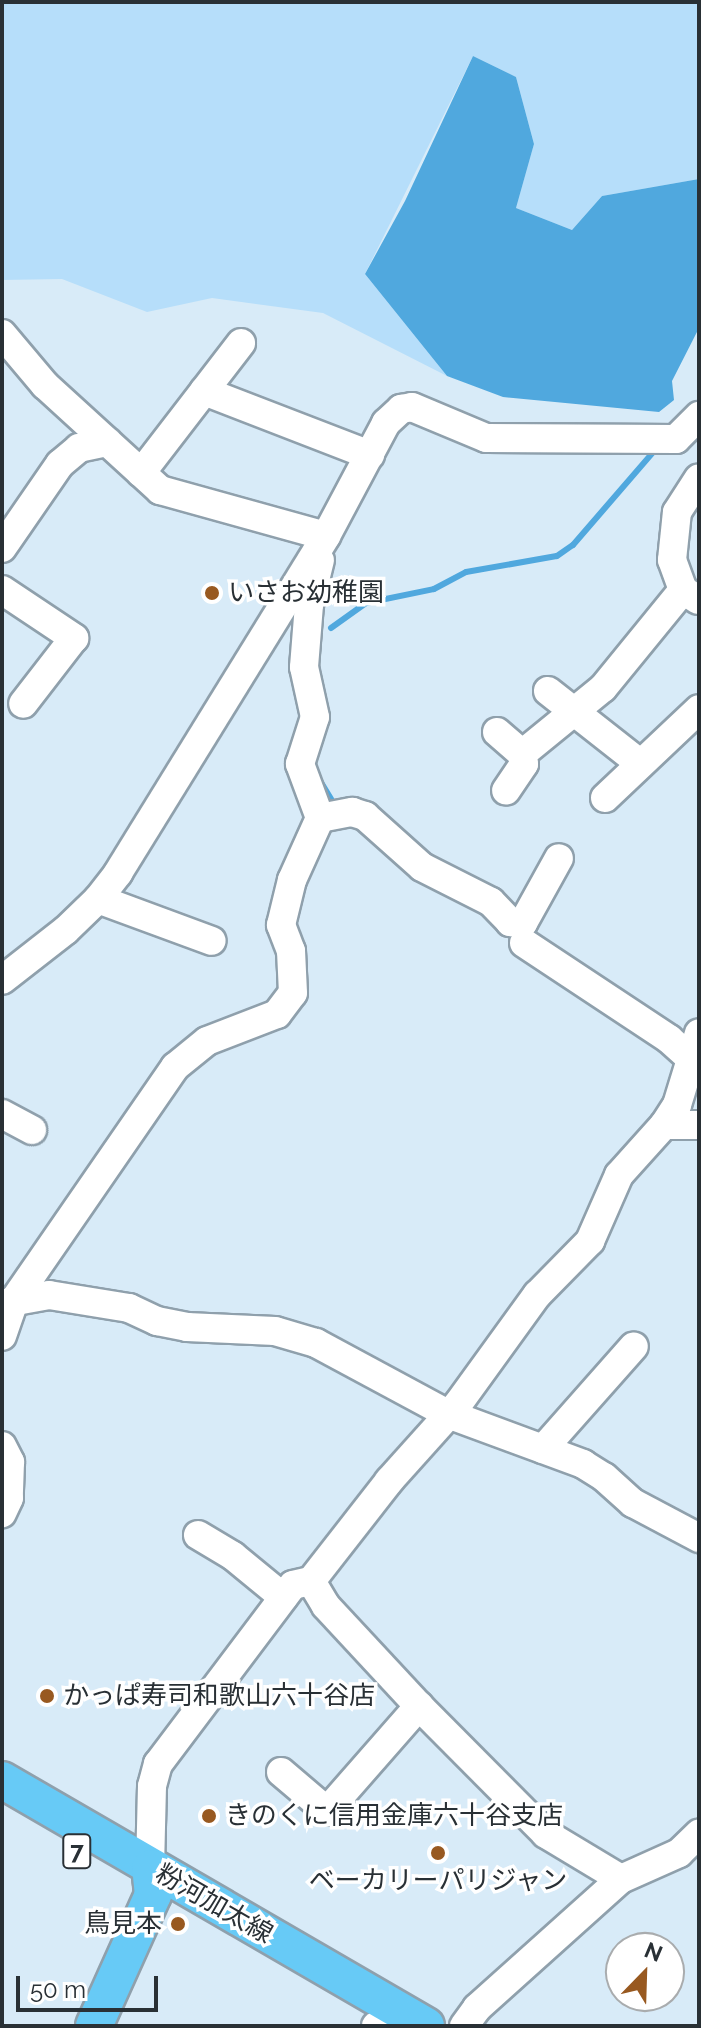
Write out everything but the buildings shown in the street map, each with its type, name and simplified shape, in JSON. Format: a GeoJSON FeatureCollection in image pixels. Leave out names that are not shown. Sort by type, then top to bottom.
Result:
{"type":"FeatureCollection","features":[{"type":"Feature","properties":{"kind":"main road","name":"粉河加太線"},"geometry":{"type":"LineString","coordinates":[[2,1780],[377,2026]]}},
{"type":"Feature","properties":{"kind":"main road","name":"粉河加太線"},"geometry":{"type":"LineString","coordinates":[[2,1806],[152,1881],[426,2026]]}},
{"type":"Feature","properties":{"kind":"main road"},"geometry":{"type":"LineString","coordinates":[[94,2026],[152,1881]]}},
{"type":"Feature","properties":{"kind":"street"},"geometry":{"type":"LineString","coordinates":[[2,334],[45,385],[160,490],[326,536]]}},
{"type":"Feature","properties":{"kind":"street"},"geometry":{"type":"LineString","coordinates":[[141,473],[241,343]]}},
{"type":"Feature","properties":{"kind":"street"},"geometry":{"type":"LineString","coordinates":[[204,391],[370,455]]}},
{"type":"Feature","properties":{"kind":"street"},"geometry":{"type":"LineString","coordinates":[[2,980],[98,899],[193,756],[326,536],[386,423],[401,409],[412,407],[486,438],[676,439],[699,416]]}},
{"type":"Feature","properties":{"kind":"street"},"geometry":{"type":"LineString","coordinates":[[676,439],[699,469]]}},
{"type":"Feature","properties":{"kind":"street"},"geometry":{"type":"LineString","coordinates":[[2,548],[60,464],[79,448],[107,442]]}},
{"type":"Feature","properties":{"kind":"street"},"geometry":{"type":"LineString","coordinates":[[522,754],[603,688],[691,595],[672,560],[677,512],[699,478]]}},
{"type":"Feature","properties":{"kind":"street"},"geometry":{"type":"LineString","coordinates":[[2,1336],[8,1302],[175,1067],[207,1041],[277,1014],[287,1006],[293,993],[291,951],[281,925],[292,880],[320,818],[300,764],[315,717],[304,667],[309,605],[326,536]]}},
{"type":"Feature","properties":{"kind":"street"},"geometry":{"type":"LineString","coordinates":[[2,590],[74,638],[23,704]]}},
{"type":"Feature","properties":{"kind":"street"},"geometry":{"type":"LineString","coordinates":[[548,691],[633,758]]}},
{"type":"Feature","properties":{"kind":"street"},"geometry":{"type":"LineString","coordinates":[[605,798],[699,709]]}},
{"type":"Feature","properties":{"kind":"street"},"geometry":{"type":"LineString","coordinates":[[497,732],[522,754],[524,764],[506,791]]}},
{"type":"Feature","properties":{"kind":"street"},"geometry":{"type":"LineString","coordinates":[[320,818],[352,812],[365,816],[422,867],[491,902],[510,922],[523,923],[559,858]]}},
{"type":"Feature","properties":{"kind":"street"},"geometry":{"type":"LineString","coordinates":[[98,899],[212,941]]}},
{"type":"Feature","properties":{"kind":"street"},"geometry":{"type":"LineString","coordinates":[[152,1881],[152,1786],[158,1764],[283,1597],[293,1585],[311,1581],[331,1551],[448,1414],[537,1295],[590,1241],[619,1175],[664,1125],[677,1105],[694,1045],[669,1039],[524,943]]}},
{"type":"Feature","properties":{"kind":"street"},"geometry":{"type":"LineString","coordinates":[[2,1114],[32,1130]]}},
{"type":"Feature","properties":{"kind":"street"},"geometry":{"type":"LineString","coordinates":[[664,1125],[699,1125]]}},
{"type":"Feature","properties":{"kind":"street"},"geometry":{"type":"LineString","coordinates":[[8,1302],[49,1295],[129,1308],[157,1321],[187,1327],[292,1335],[316,1343],[448,1414],[583,1464],[604,1477],[633,1503],[699,1538]]}},
{"type":"Feature","properties":{"kind":"street"},"geometry":{"type":"LineString","coordinates":[[543,1449],[634,1346]]}},
{"type":"Feature","properties":{"kind":"street"},"geometry":{"type":"LineString","coordinates":[[2,1446],[10,1462],[9,1498],[2,1513]]}},
{"type":"Feature","properties":{"kind":"street"},"geometry":{"type":"LineString","coordinates":[[198,1535],[233,1556],[283,1597]]}},
{"type":"Feature","properties":{"kind":"street"},"geometry":{"type":"LineString","coordinates":[[311,1581],[326,1606],[419,1706],[546,1834],[621,1879]]}},
{"type":"Feature","properties":{"kind":"street"},"geometry":{"type":"LineString","coordinates":[[281,1772],[327,1811],[419,1706]]}},
{"type":"Feature","properties":{"kind":"street"},"geometry":{"type":"LineString","coordinates":[[464,2026],[488,1998],[621,1879],[679,1853],[699,1834]]}},
{"type":"Feature","properties":{"kind":"shaded area"},"geometry":{"type":"Polygon","coordinates":[[[2,2],[699,2],[699,179],[602,196],[572,230],[516,208],[534,144],[516,77],[473,56],[365,274],[447,376],[323,313],[212,298],[147,312],[62,279],[2,280],[2,2]]]}},
{"type":"Feature","properties":{"kind":"water"},"geometry":{"type":"Polygon","coordinates":[[[473,56],[516,77],[534,144],[516,208],[572,230],[602,196],[699,179],[699,328],[672,381],[674,400],[659,412],[503,397],[447,376],[365,274],[405,201],[473,56]]]}},
{"type":"Feature","properties":{"kind":"waterway"},"geometry":{"type":"LineString","coordinates":[[331,628],[366,603],[434,589],[466,572],[557,556],[573,545],[655,450]]}},
{"type":"Feature","properties":{"kind":"waterway"},"geometry":{"type":"LineString","coordinates":[[319,779],[333,802]]}},
{"type":"Feature","properties":{"kind":"place","name":"いさお幼稚園"},"geometry":{"type":"Point","coordinates":[212,593]}},
{"type":"Feature","properties":{"kind":"place","name":"かっぱ寿司和歌山六十谷店"},"geometry":{"type":"Point","coordinates":[47,1696]}},
{"type":"Feature","properties":{"kind":"place","name":"きのくに信用金庫六十谷支店"},"geometry":{"type":"Point","coordinates":[209,1816]}},
{"type":"Feature","properties":{"kind":"place","name":"ベーカリーパリジャン"},"geometry":{"type":"Point","coordinates":[438,1853]}},
{"type":"Feature","properties":{"kind":"place","name":"鳥見本"},"geometry":{"type":"Point","coordinates":[178,1924]}}]}
